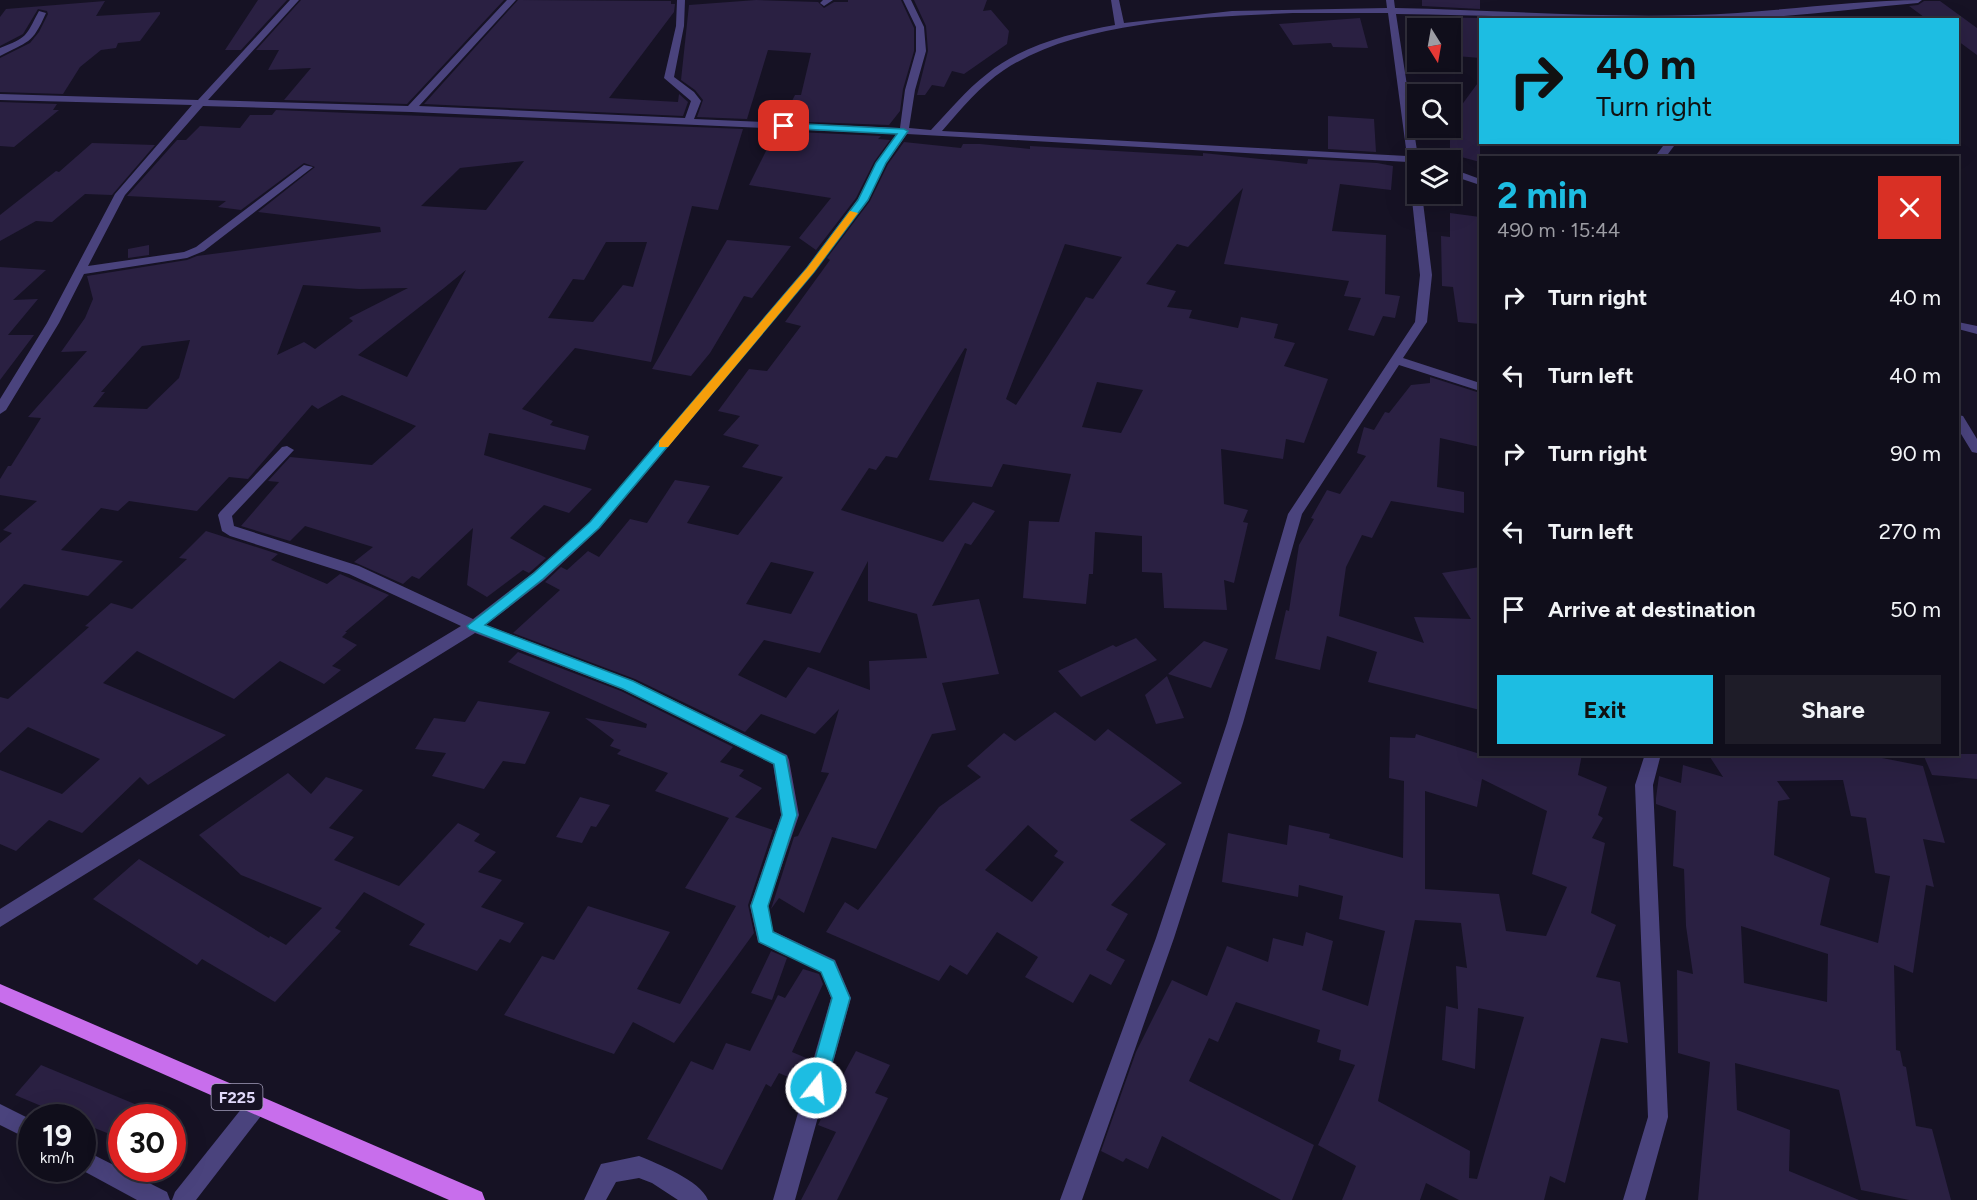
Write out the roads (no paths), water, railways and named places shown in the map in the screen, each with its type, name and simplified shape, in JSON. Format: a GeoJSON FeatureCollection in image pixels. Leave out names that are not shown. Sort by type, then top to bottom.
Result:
{"type":"FeatureCollection","features":[{"type":"Feature","properties":{"kind":"main road","name":"F225"},"geometry":{"type":"LineString","coordinates":[[0,993],[474,1200]]}},
{"type":"Feature","properties":{"kind":"street"},"geometry":{"type":"LineString","coordinates":[[0,410],[42,343],[120,194],[295,0]]}},
{"type":"Feature","properties":{"kind":"street"},"geometry":{"type":"LineString","coordinates":[[411,109],[512,0]]}},
{"type":"Feature","properties":{"kind":"street"},"geometry":{"type":"LineString","coordinates":[[681,0],[680,26],[669,78],[677,86],[692,94],[696,101],[688,122]]}},
{"type":"Feature","properties":{"kind":"street"},"geometry":{"type":"LineString","coordinates":[[0,919],[206,789],[474,626],[538,576],[595,525],[810,270],[863,200],[881,163],[904,131],[910,90],[921,51],[920,27],[907,0]]}},
{"type":"Feature","properties":{"kind":"street"},"geometry":{"type":"LineString","coordinates":[[1115,0],[1120,26]]}},
{"type":"Feature","properties":{"kind":"street"},"geometry":{"type":"LineString","coordinates":[[1835,0],[1842,7]]}},
{"type":"Feature","properties":{"kind":"street"},"geometry":{"type":"LineString","coordinates":[[933,134],[983,82],[1011,62],[1060,41],[1120,26],[1278,9],[1391,4],[1664,18],[1918,0]]}},
{"type":"Feature","properties":{"kind":"street"},"geometry":{"type":"LineString","coordinates":[[1391,4],[1414,150]]}},
{"type":"Feature","properties":{"kind":"street"},"geometry":{"type":"LineString","coordinates":[[0,53],[32,37],[42,13]]}},
{"type":"Feature","properties":{"kind":"street"},"geometry":{"type":"LineString","coordinates":[[0,98],[411,109],[904,131],[1407,160]]}},
{"type":"Feature","properties":{"kind":"street"},"geometry":{"type":"LineString","coordinates":[[1661,156],[1670,144]]}},
{"type":"Feature","properties":{"kind":"street"},"geometry":{"type":"LineString","coordinates":[[80,272],[187,255],[200,249],[308,167]]}},
{"type":"Feature","properties":{"kind":"street"},"geometry":{"type":"LineString","coordinates":[[1461,175],[1479,182]]}},
{"type":"Feature","properties":{"kind":"street"},"geometry":{"type":"LineString","coordinates":[[1071,1200],[1176,904],[1235,723],[1295,514],[1421,322],[1426,275],[1420,204]]}},
{"type":"Feature","properties":{"kind":"street"},"geometry":{"type":"LineString","coordinates":[[1959,326],[1977,330]]}},
{"type":"Feature","properties":{"kind":"street"},"geometry":{"type":"LineString","coordinates":[[1396,360],[1479,387]]}},
{"type":"Feature","properties":{"kind":"street"},"geometry":{"type":"LineString","coordinates":[[1959,421],[1977,449]]}},
{"type":"Feature","properties":{"kind":"street"},"geometry":{"type":"LineString","coordinates":[[287,450],[225,515],[227,528],[235,533],[354,570],[474,626],[628,685],[781,760],[790,815],[759,906],[765,936],[828,966],[841,998],[784,1200]]}},
{"type":"Feature","properties":{"kind":"street"},"geometry":{"type":"LineString","coordinates":[[1634,1200],[1658,1117],[1644,785],[1652,756]]}},
{"type":"Feature","properties":{"kind":"street"},"geometry":{"type":"LineString","coordinates":[[183,1200],[257,1105]]}},
{"type":"Feature","properties":{"kind":"street"},"geometry":{"type":"LineString","coordinates":[[0,1114],[18,1124]]}},
{"type":"Feature","properties":{"kind":"street"},"geometry":{"type":"LineString","coordinates":[[96,1166],[159,1200]]}},
{"type":"Feature","properties":{"kind":"street"},"geometry":{"type":"LineString","coordinates":[[595,1200],[609,1172],[639,1167],[659,1175],[697,1200]]}}]}
